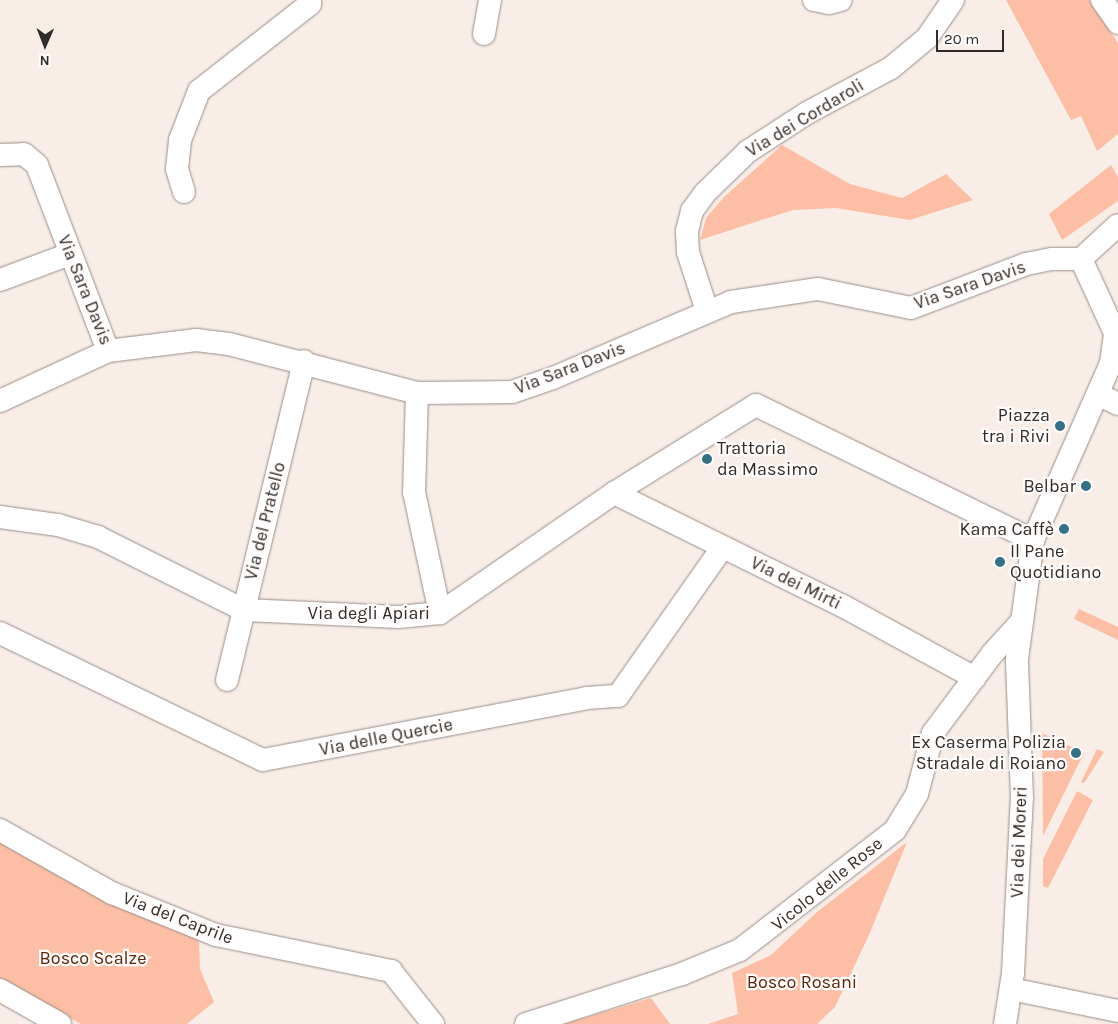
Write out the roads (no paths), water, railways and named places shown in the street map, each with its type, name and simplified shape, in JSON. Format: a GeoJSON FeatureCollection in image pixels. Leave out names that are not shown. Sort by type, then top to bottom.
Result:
{"type":"FeatureCollection","features":[{"type":"Feature","properties":{"kind":"street"},"geometry":{"type":"LineString","coordinates":[[184,192],[177,169],[180,140],[199,90],[310,4],[310,0]]}},
{"type":"Feature","properties":{"kind":"street"},"geometry":{"type":"LineString","coordinates":[[484,34],[490,0]]}},
{"type":"Feature","properties":{"kind":"street"},"geometry":{"type":"LineString","coordinates":[[814,0],[829,3],[841,0]]}},
{"type":"Feature","properties":{"kind":"street","name":"Via dei Cordaroli"},"geometry":{"type":"LineString","coordinates":[[707,311],[688,252],[687,231],[692,211],[704,193],[747,152],[806,113],[891,68],[927,38],[953,0]]}},
{"type":"Feature","properties":{"kind":"street"},"geometry":{"type":"LineString","coordinates":[[1102,0],[1118,23]]}},
{"type":"Feature","properties":{"kind":"street","name":"Via Sara Davis"},"geometry":{"type":"LineString","coordinates":[[0,155],[24,154],[36,165],[108,351],[196,340],[304,361],[417,393],[512,392],[553,378],[731,302],[818,290],[910,308],[1026,264],[1052,259],[1081,259]]}},
{"type":"Feature","properties":{"kind":"street"},"geometry":{"type":"LineString","coordinates":[[1034,540],[1064,464],[1111,363],[1117,332],[1081,259],[1118,225]]}},
{"type":"Feature","properties":{"kind":"street"},"geometry":{"type":"LineString","coordinates":[[0,280],[70,254]]}},
{"type":"Feature","properties":{"kind":"street"},"geometry":{"type":"LineString","coordinates":[[0,401],[108,351]]}},
{"type":"Feature","properties":{"kind":"street","name":"Via del Pratello"},"geometry":{"type":"LineString","coordinates":[[227,680],[304,361]]}},
{"type":"Feature","properties":{"kind":"street"},"geometry":{"type":"LineString","coordinates":[[417,393],[414,492],[440,613]]}},
{"type":"Feature","properties":{"kind":"street"},"geometry":{"type":"LineString","coordinates":[[1098,394],[1118,404]]}},
{"type":"Feature","properties":{"kind":"street","name":"Via degli Apiari"},"geometry":{"type":"LineString","coordinates":[[0,517],[58,525],[98,537],[244,610],[399,617],[440,613],[614,493],[756,405],[1034,540]]}},
{"type":"Feature","properties":{"kind":"street","name":"Via dei Mirti"},"geometry":{"type":"LineString","coordinates":[[614,493],[722,548],[843,606],[975,678]]}},
{"type":"Feature","properties":{"kind":"street","name":"Via dei Moreri"},"geometry":{"type":"LineString","coordinates":[[1005,1024],[1011,989],[1022,798],[1017,659],[1034,540]]}},
{"type":"Feature","properties":{"kind":"street","name":"Via delle Quercie"},"geometry":{"type":"LineString","coordinates":[[0,633],[263,760],[587,698],[618,696],[722,548]]}},
{"type":"Feature","properties":{"kind":"street","name":"Vicolo delle Rose"},"geometry":{"type":"LineString","coordinates":[[526,1024],[682,974],[740,950],[772,928],[831,878],[895,830],[906,817],[918,794],[933,733],[992,654],[1021,622]]}},
{"type":"Feature","properties":{"kind":"street","name":"Via del Caprile"},"geometry":{"type":"LineString","coordinates":[[0,830],[112,892],[216,935],[391,971],[433,1024]]}},
{"type":"Feature","properties":{"kind":"street"},"geometry":{"type":"LineString","coordinates":[[1011,989],[1118,1011]]}},
{"type":"Feature","properties":{"kind":"street"},"geometry":{"type":"LineString","coordinates":[[0,990],[60,1024]]}},
{"type":"Feature","properties":{"kind":"place","name":"Piazza tra i Rivi"},"geometry":{"type":"Point","coordinates":[1060,426]}},
{"type":"Feature","properties":{"kind":"place","name":"Trattoria da Massimo"},"geometry":{"type":"Point","coordinates":[707,459]}},
{"type":"Feature","properties":{"kind":"place","name":"Belbar"},"geometry":{"type":"Point","coordinates":[1086,486]}},
{"type":"Feature","properties":{"kind":"place","name":"Kama Caffè"},"geometry":{"type":"Point","coordinates":[1064,529]}},
{"type":"Feature","properties":{"kind":"place","name":"Il Pane Quotidiano"},"geometry":{"type":"Point","coordinates":[1000,562]}},
{"type":"Feature","properties":{"kind":"place","name":"Ex Caserma Polizia Stradale di Roiano"},"geometry":{"type":"Point","coordinates":[1076,753]}},
{"type":"Feature","properties":{"kind":"park label","name":"Bosco Scalze"},"geometry":{"type":"Point","coordinates":[93,958]}},
{"type":"Feature","properties":{"kind":"park label","name":"Bosco Rosani"},"geometry":{"type":"Point","coordinates":[802,982]}}]}
